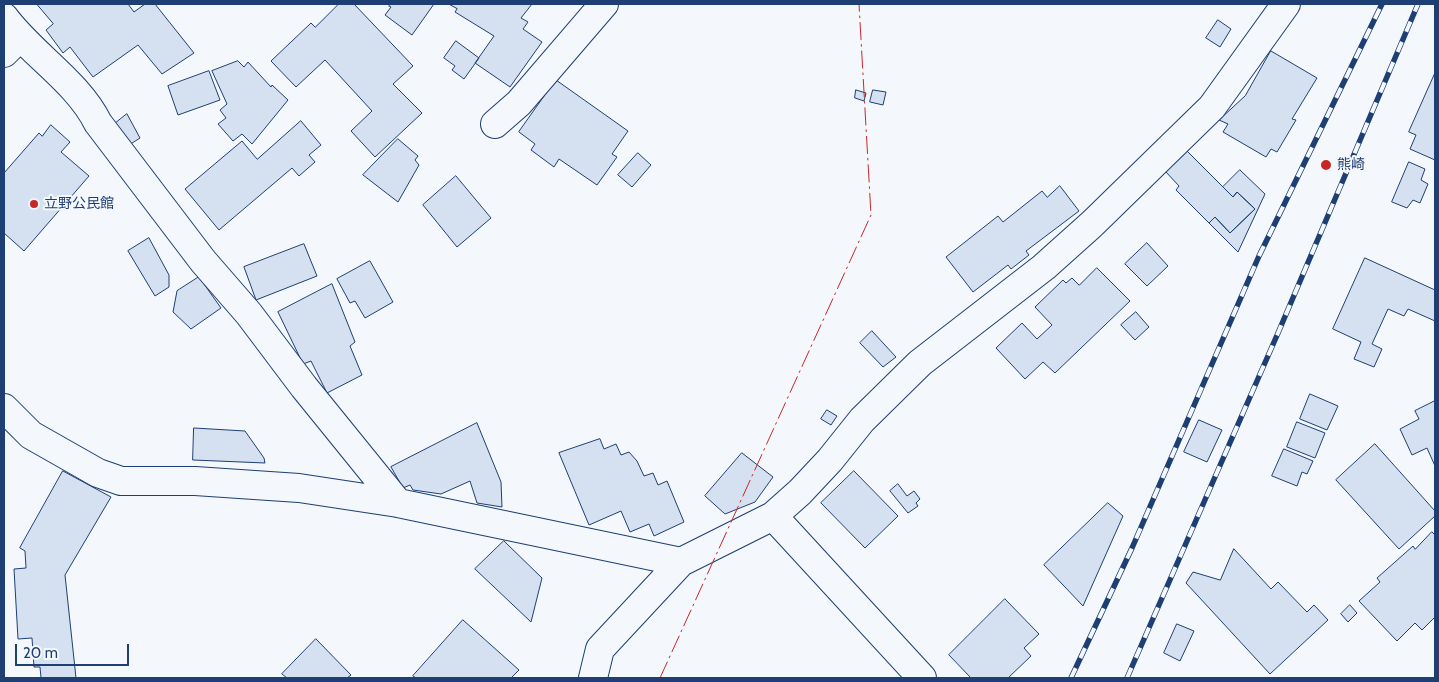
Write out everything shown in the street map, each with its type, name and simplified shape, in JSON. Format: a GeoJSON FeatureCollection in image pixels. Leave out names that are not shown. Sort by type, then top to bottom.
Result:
{"type":"FeatureCollection","features":[{"type":"Feature","properties":{"kind":"street"},"geometry":{"type":"LineString","coordinates":[[495,124],[519,103],[604,4]]}},
{"type":"Feature","properties":{"kind":"street"},"geometry":{"type":"LineString","coordinates":[[593,678],[600,649],[681,562],[773,516],[800,492],[830,460],[862,420],[920,363],[1044,267],[1092,224],[1212,107],[1286,4]]}},
{"type":"Feature","properties":{"kind":"street"},"geometry":{"type":"LineString","coordinates":[[9,35],[88,104],[98,124],[203,261],[249,314],[310,394],[398,503]]}},
{"type":"Feature","properties":{"kind":"street"},"geometry":{"type":"LineString","coordinates":[[4,408],[32,434],[98,473],[121,481],[195,481],[299,488],[398,503],[681,562]]}},
{"type":"Feature","properties":{"kind":"street"},"geometry":{"type":"LineString","coordinates":[[773,516],[915,676]]}},
{"type":"Feature","properties":{"kind":"building"},"geometry":{"type":"Polygon","coordinates":[[[37,4],[128,4],[134,12],[145,4],[155,4],[194,53],[162,74],[138,45],[93,77],[70,47],[63,53],[46,30],[53,24],[37,4]]]}},
{"type":"Feature","properties":{"kind":"building"},"geometry":{"type":"Polygon","coordinates":[[[339,4],[354,4],[413,66],[393,84],[422,113],[375,157],[351,131],[372,111],[325,60],[296,87],[271,61],[311,23],[315,27],[339,4]]]}},
{"type":"Feature","properties":{"kind":"building"},"geometry":{"type":"Polygon","coordinates":[[[391,4],[434,4],[412,35],[385,15],[391,4]]]}},
{"type":"Feature","properties":{"kind":"building"},"geometry":{"type":"Polygon","coordinates":[[[449,4],[532,4],[521,18],[528,22],[523,29],[542,42],[510,87],[475,63],[494,36],[455,12],[457,9],[449,4]]]}},
{"type":"Feature","properties":{"kind":"building"},"geometry":{"type":"Polygon","coordinates":[[[1218,20],[1231,29],[1220,47],[1206,38],[1218,20]]]}},
{"type":"Feature","properties":{"kind":"building"},"geometry":{"type":"Polygon","coordinates":[[[456,41],[479,58],[464,79],[452,70],[455,66],[444,58],[456,41]]]}},
{"type":"Feature","properties":{"kind":"building"},"geometry":{"type":"Polygon","coordinates":[[[1271,51],[1317,78],[1292,119],[1296,120],[1277,152],[1271,149],[1266,157],[1223,132],[1228,124],[1219,120],[1245,96],[1271,51]]]}},
{"type":"Feature","properties":{"kind":"building"},"geometry":{"type":"Polygon","coordinates":[[[238,61],[244,67],[248,62],[271,87],[272,85],[288,100],[252,144],[242,134],[233,141],[218,124],[226,118],[220,110],[227,104],[212,71],[238,61]]]}},
{"type":"Feature","properties":{"kind":"building"},"geometry":{"type":"Polygon","coordinates":[[[209,71],[220,100],[178,115],[168,86],[209,71]]]}},
{"type":"Feature","properties":{"kind":"building"},"geometry":{"type":"Polygon","coordinates":[[[1435,73],[1435,160],[1410,149],[1416,135],[1409,132],[1435,73]]]}},
{"type":"Feature","properties":{"kind":"building"},"geometry":{"type":"Polygon","coordinates":[[[556,80],[628,131],[612,154],[617,157],[597,185],[559,159],[554,167],[531,150],[535,144],[519,132],[556,80]]]}},
{"type":"Feature","properties":{"kind":"building"},"geometry":{"type":"Polygon","coordinates":[[[856,90],[866,93],[864,101],[855,98],[856,90]]]}},
{"type":"Feature","properties":{"kind":"building"},"geometry":{"type":"Polygon","coordinates":[[[873,90],[886,92],[883,105],[870,102],[873,90]]]}},
{"type":"Feature","properties":{"kind":"building"},"geometry":{"type":"Polygon","coordinates":[[[127,114],[140,138],[126,147],[112,126],[127,114]]]}},
{"type":"Feature","properties":{"kind":"building"},"geometry":{"type":"Polygon","coordinates":[[[301,121],[321,145],[309,155],[315,162],[299,176],[292,168],[219,230],[185,189],[242,141],[257,159],[301,121]]]}},
{"type":"Feature","properties":{"kind":"building","name":"立野公民館"},"geometry":{"type":"Polygon","coordinates":[[[51,125],[70,142],[61,152],[89,176],[24,251],[4,233],[4,173],[39,133],[42,136],[51,125]]]}},
{"type":"Feature","properties":{"kind":"building"},"geometry":{"type":"Polygon","coordinates":[[[398,139],[418,156],[415,160],[419,165],[398,202],[363,175],[398,139]]]}},
{"type":"Feature","properties":{"kind":"building"},"geometry":{"type":"Polygon","coordinates":[[[1187,151],[1233,197],[1237,192],[1255,209],[1230,233],[1215,217],[1209,223],[1176,190],[1179,186],[1166,172],[1187,151]]]}},
{"type":"Feature","properties":{"kind":"building"},"geometry":{"type":"Polygon","coordinates":[[[638,153],[651,165],[632,187],[618,175],[638,153]]]}},
{"type":"Feature","properties":{"kind":"building"},"geometry":{"type":"Polygon","coordinates":[[[1409,162],[1425,169],[1421,180],[1428,184],[1420,203],[1413,200],[1407,208],[1392,202],[1409,162]]]}},
{"type":"Feature","properties":{"kind":"building"},"geometry":{"type":"Polygon","coordinates":[[[1240,170],[1265,194],[1238,252],[1209,223],[1215,217],[1230,233],[1255,209],[1237,192],[1233,197],[1223,187],[1240,170]]]}},
{"type":"Feature","properties":{"kind":"building"},"geometry":{"type":"Polygon","coordinates":[[[456,176],[491,218],[457,247],[423,205],[456,176]]]}},
{"type":"Feature","properties":{"kind":"building"},"geometry":{"type":"Polygon","coordinates":[[[1060,186],[1079,211],[1026,251],[1029,255],[1011,269],[1008,265],[973,292],[946,257],[998,216],[1003,222],[1042,191],[1047,197],[1060,186]]]}},
{"type":"Feature","properties":{"kind":"building"},"geometry":{"type":"Polygon","coordinates":[[[149,238],[169,275],[169,287],[155,296],[128,251],[149,238]]]}},
{"type":"Feature","properties":{"kind":"building"},"geometry":{"type":"Polygon","coordinates":[[[1147,243],[1168,266],[1147,286],[1125,264],[1147,243]]]}},
{"type":"Feature","properties":{"kind":"building"},"geometry":{"type":"Polygon","coordinates":[[[304,244],[317,276],[256,300],[244,267],[304,244]]]}},
{"type":"Feature","properties":{"kind":"building"},"geometry":{"type":"Polygon","coordinates":[[[1365,258],[1435,290],[1435,321],[1408,309],[1404,316],[1388,309],[1372,344],[1382,349],[1374,367],[1354,359],[1361,342],[1333,329],[1365,258]]]}},
{"type":"Feature","properties":{"kind":"building"},"geometry":{"type":"Polygon","coordinates":[[[370,261],[393,302],[365,318],[355,301],[350,303],[337,279],[370,261]]]}},
{"type":"Feature","properties":{"kind":"building"},"geometry":{"type":"Polygon","coordinates":[[[1097,268],[1130,301],[1055,373],[1043,362],[1025,379],[996,348],[1022,323],[1037,339],[1052,325],[1035,307],[1063,280],[1066,283],[1072,278],[1079,285],[1097,268]]]}},
{"type":"Feature","properties":{"kind":"building"},"geometry":{"type":"Polygon","coordinates":[[[199,277],[221,308],[191,329],[173,312],[177,291],[199,277]]]}},
{"type":"Feature","properties":{"kind":"building"},"geometry":{"type":"Polygon","coordinates":[[[332,284],[355,342],[350,346],[362,375],[327,393],[311,361],[303,364],[278,312],[332,284]]]}},
{"type":"Feature","properties":{"kind":"building"},"geometry":{"type":"Polygon","coordinates":[[[1136,312],[1149,327],[1135,340],[1121,325],[1136,312]]]}},
{"type":"Feature","properties":{"kind":"building"},"geometry":{"type":"Polygon","coordinates":[[[872,331],[896,357],[883,367],[860,343],[872,331]]]}},
{"type":"Feature","properties":{"kind":"building"},"geometry":{"type":"Polygon","coordinates":[[[1310,394],[1338,406],[1327,430],[1300,419],[1310,394]]]}},
{"type":"Feature","properties":{"kind":"building"},"geometry":{"type":"Polygon","coordinates":[[[1435,401],[1435,466],[1427,448],[1412,455],[1400,429],[1419,419],[1415,411],[1435,401]]]}},
{"type":"Feature","properties":{"kind":"building"},"geometry":{"type":"Polygon","coordinates":[[[827,410],[837,416],[831,425],[821,419],[827,410]]]}},
{"type":"Feature","properties":{"kind":"building"},"geometry":{"type":"Polygon","coordinates":[[[1199,420],[1222,430],[1207,462],[1184,452],[1199,420]]]}},
{"type":"Feature","properties":{"kind":"building"},"geometry":{"type":"Polygon","coordinates":[[[1297,422],[1325,433],[1315,458],[1287,447],[1297,422]]]}},
{"type":"Feature","properties":{"kind":"building"},"geometry":{"type":"Polygon","coordinates":[[[477,423],[501,482],[502,507],[477,503],[470,481],[441,494],[413,490],[410,485],[403,488],[391,467],[477,423]]]}},
{"type":"Feature","properties":{"kind":"building"},"geometry":{"type":"Polygon","coordinates":[[[194,428],[245,431],[264,458],[265,463],[193,460],[194,428]]]}},
{"type":"Feature","properties":{"kind":"building"},"geometry":{"type":"Polygon","coordinates":[[[600,439],[604,449],[616,444],[621,455],[629,452],[637,461],[644,476],[653,473],[658,485],[667,481],[684,522],[654,536],[649,524],[630,532],[621,511],[589,525],[559,453],[600,439]]]}},
{"type":"Feature","properties":{"kind":"building"},"geometry":{"type":"Polygon","coordinates":[[[1375,444],[1435,511],[1435,516],[1399,549],[1336,480],[1375,444]]]}},
{"type":"Feature","properties":{"kind":"building"},"geometry":{"type":"Polygon","coordinates":[[[1284,449],[1313,461],[1307,474],[1302,472],[1297,486],[1272,476],[1284,449]]]}},
{"type":"Feature","properties":{"kind":"building"},"geometry":{"type":"Polygon","coordinates":[[[742,453],[773,477],[755,502],[725,514],[705,496],[742,453]]]}},
{"type":"Feature","properties":{"kind":"building"},"geometry":{"type":"Polygon","coordinates":[[[63,471],[111,497],[65,575],[76,678],[41,678],[40,667],[34,667],[32,638],[18,639],[14,569],[26,568],[25,551],[20,548],[63,471]]]}},
{"type":"Feature","properties":{"kind":"building"},"geometry":{"type":"Polygon","coordinates":[[[854,471],[898,516],[865,548],[821,503],[854,471]]]}},
{"type":"Feature","properties":{"kind":"building"},"geometry":{"type":"Polygon","coordinates":[[[898,484],[907,496],[914,491],[920,499],[916,503],[918,506],[908,513],[890,491],[898,484]]]}},
{"type":"Feature","properties":{"kind":"building"},"geometry":{"type":"Polygon","coordinates":[[[1108,503],[1123,516],[1083,606],[1044,565],[1108,503]]]}},
{"type":"Feature","properties":{"kind":"building"},"geometry":{"type":"Polygon","coordinates":[[[1432,532],[1435,535],[1435,617],[1422,630],[1415,623],[1397,641],[1359,601],[1380,582],[1377,578],[1413,546],[1415,549],[1432,532]]]}},
{"type":"Feature","properties":{"kind":"building"},"geometry":{"type":"Polygon","coordinates":[[[504,541],[542,578],[531,622],[475,569],[504,541]]]}},
{"type":"Feature","properties":{"kind":"building"},"geometry":{"type":"Polygon","coordinates":[[[1234,549],[1271,589],[1278,582],[1307,612],[1314,605],[1328,620],[1270,674],[1186,583],[1193,572],[1220,580],[1234,549]]]}},
{"type":"Feature","properties":{"kind":"building"},"geometry":{"type":"Polygon","coordinates":[[[1005,599],[1039,634],[1024,648],[1031,656],[1008,678],[971,678],[949,655],[1005,599]]]}},
{"type":"Feature","properties":{"kind":"building"},"geometry":{"type":"Polygon","coordinates":[[[1350,605],[1357,613],[1348,622],[1341,614],[1350,605]]]}},
{"type":"Feature","properties":{"kind":"building"},"geometry":{"type":"Polygon","coordinates":[[[463,620],[519,670],[511,678],[416,678],[413,676],[463,620]]]}},
{"type":"Feature","properties":{"kind":"building"},"geometry":{"type":"Polygon","coordinates":[[[1177,624],[1194,631],[1180,661],[1164,653],[1177,624]]]}},
{"type":"Feature","properties":{"kind":"building"},"geometry":{"type":"Polygon","coordinates":[[[316,639],[351,675],[347,678],[287,678],[282,674],[316,639]]]}},
{"type":"Feature","properties":{"kind":"railway"},"geometry":{"type":"LineString","coordinates":[[1071,678],[1132,548],[1259,256],[1382,4]]}},
{"type":"Feature","properties":{"kind":"railway"},"geometry":{"type":"LineString","coordinates":[[1127,678],[1278,333],[1418,4]]}},
{"type":"Feature","properties":{"kind":"power"},"geometry":{"type":"LineString","coordinates":[[660,678],[871,215],[859,4]]}},
{"type":"Feature","properties":{"kind":"place","name":"熊崎"},"geometry":{"type":"Point","coordinates":[1326,165]}},
{"type":"Feature","properties":{"kind":"place","name":"立野公民館"},"geometry":{"type":"Point","coordinates":[34,204]}}]}
